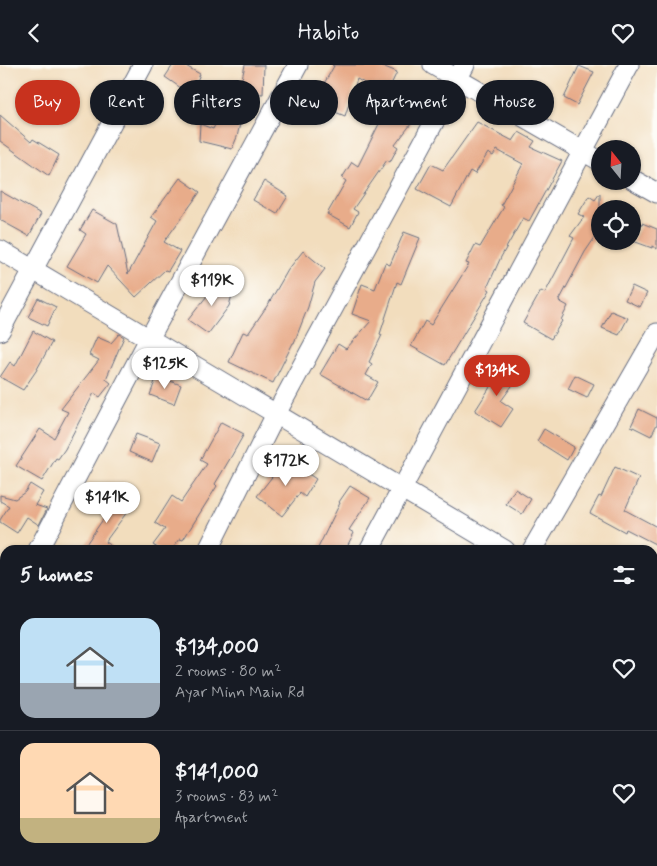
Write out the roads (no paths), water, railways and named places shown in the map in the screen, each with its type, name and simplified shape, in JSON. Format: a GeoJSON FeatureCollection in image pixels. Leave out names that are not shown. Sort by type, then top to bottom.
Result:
{"type":"FeatureCollection","features":[{"type":"Feature","properties":{"kind":"street"},"geometry":{"type":"LineString","coordinates":[[0,331],[143,65]]}},
{"type":"Feature","properties":{"kind":"street"},"geometry":{"type":"LineString","coordinates":[[41,545],[298,65]]}},
{"type":"Feature","properties":{"kind":"street"},"geometry":{"type":"LineString","coordinates":[[433,65],[461,72],[591,156]]}},
{"type":"Feature","properties":{"kind":"street"},"geometry":{"type":"LineString","coordinates":[[371,545],[629,65]]}},
{"type":"Feature","properties":{"kind":"street"},"geometry":{"type":"LineString","coordinates":[[210,545],[276,414],[461,72]]}},
{"type":"Feature","properties":{"kind":"street"},"geometry":{"type":"LineString","coordinates":[[641,184],[657,193]]}},
{"type":"Feature","properties":{"kind":"street"},"geometry":{"type":"LineString","coordinates":[[0,250],[497,545]]}},
{"type":"Feature","properties":{"kind":"street"},"geometry":{"type":"LineString","coordinates":[[535,545],[657,333]]}}]}
